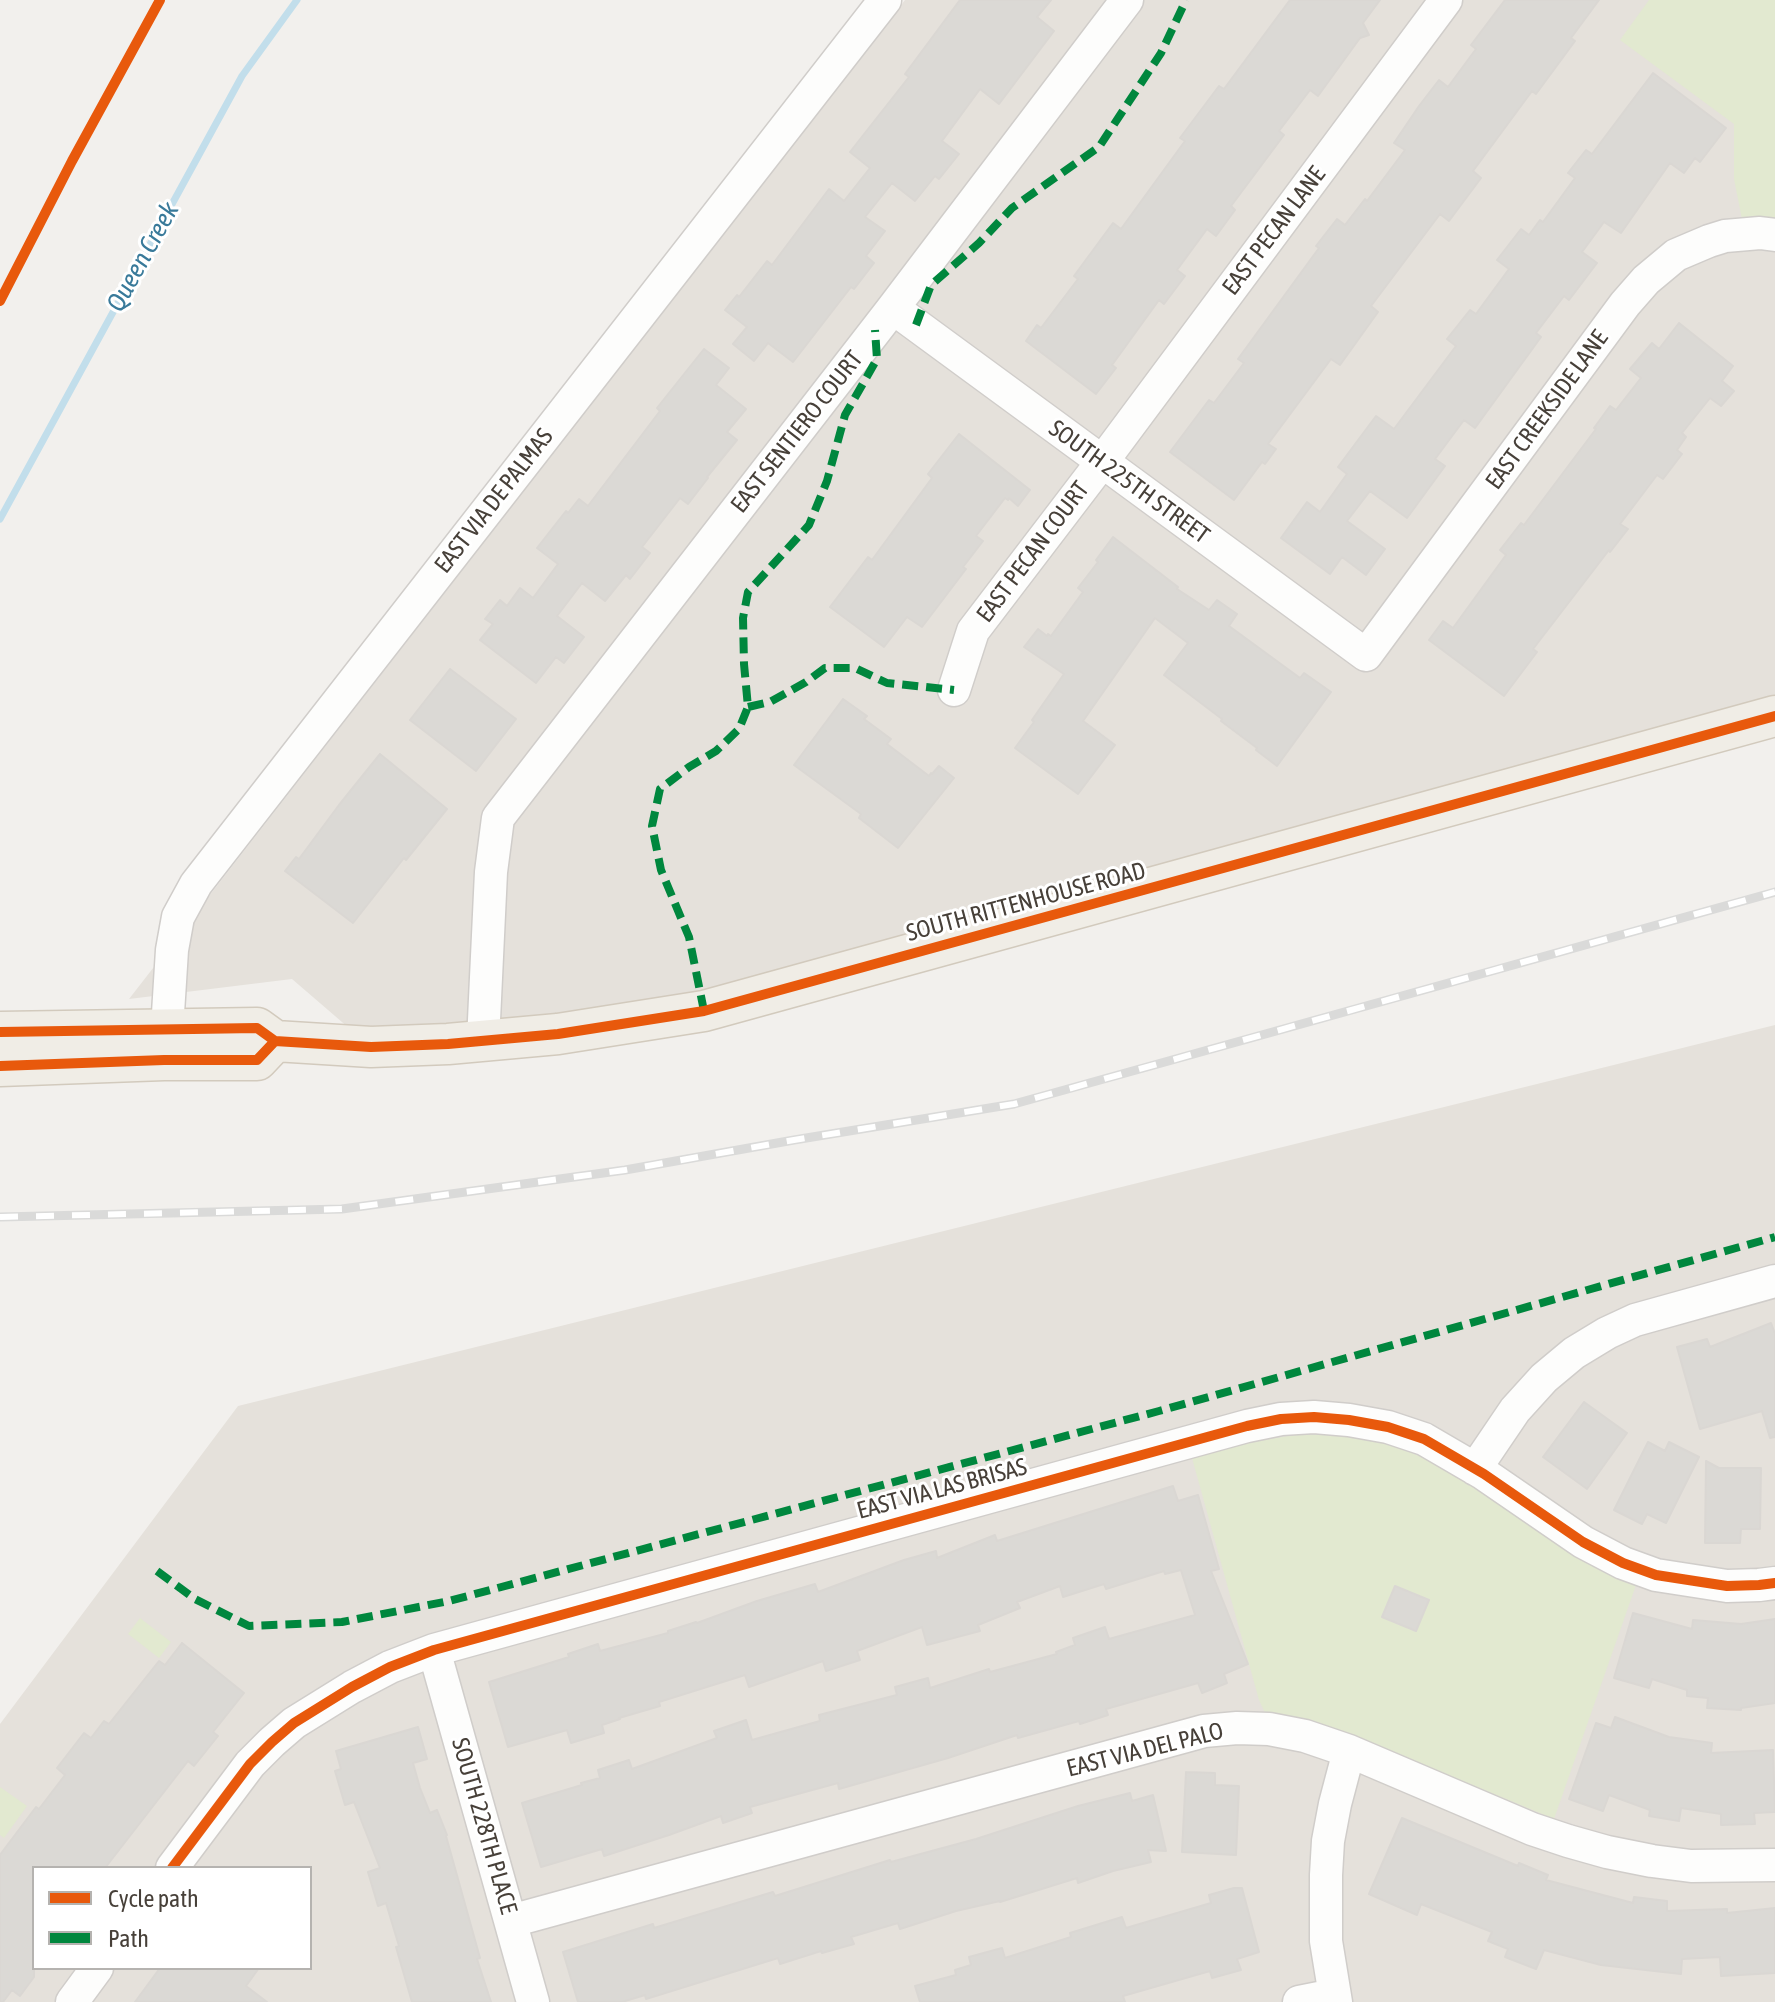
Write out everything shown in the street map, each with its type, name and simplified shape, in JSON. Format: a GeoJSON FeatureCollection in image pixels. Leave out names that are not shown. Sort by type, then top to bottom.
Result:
{"type":"FeatureCollection","features":[{"type":"Feature","properties":{"kind":"main road","name":"SOUTH RITTENHOUSE ROAD"},"geometry":{"type":"LineString","coordinates":[[0,1032],[257,1028],[275,1041],[371,1047],[558,1034],[704,1011],[1775,716]]}},
{"type":"Feature","properties":{"kind":"main road"},"geometry":{"type":"LineString","coordinates":[[0,1066],[257,1060],[275,1041]]}},
{"type":"Feature","properties":{"kind":"street","name":"EAST VIA DE PALMAS"},"geometry":{"type":"LineString","coordinates":[[167,1029],[172,950],[178,917],[196,884],[885,0]]}},
{"type":"Feature","properties":{"kind":"street","name":"EAST SENTIERO COURT"},"geometry":{"type":"LineString","coordinates":[[483,1041],[491,872],[498,818],[1127,0]]}},
{"type":"Feature","properties":{"kind":"street","name":"EAST PECAN LANE"},"geometry":{"type":"LineString","coordinates":[[1102,462],[1446,0]]}},
{"type":"Feature","properties":{"kind":"street","name":"EAST CREEKSIDE LANE"},"geometry":{"type":"LineString","coordinates":[[1366,655],[1625,304],[1646,280],[1676,255],[1709,241],[1725,236],[1775,235]]}},
{"type":"Feature","properties":{"kind":"street","name":"SOUTH 225TH STREET"},"geometry":{"type":"LineString","coordinates":[[893,308],[1366,655]]}},
{"type":"Feature","properties":{"kind":"street","name":"EAST PECAN COURT"},"geometry":{"type":"LineString","coordinates":[[954,690],[973,631],[1102,462]]}},
{"type":"Feature","properties":{"kind":"street"},"geometry":{"type":"LineString","coordinates":[[1475,1469],[1515,1410],[1544,1378],[1574,1353],[1635,1320],[1775,1281]]}},
{"type":"Feature","properties":{"kind":"street","name":"EAST VIA LAS BRISAS"},"geometry":{"type":"LineString","coordinates":[[174,1866],[250,1764],[294,1723],[390,1667],[434,1650],[1281,1419],[1314,1417],[1349,1420],[1388,1427],[1424,1439],[1475,1469],[1583,1542],[1623,1563],[1656,1575],[1727,1586],[1775,1583]]}},
{"type":"Feature","properties":{"kind":"street","name":"SOUTH 228TH PLACE"},"geometry":{"type":"LineString","coordinates":[[434,1650],[533,2002]]}},
{"type":"Feature","properties":{"kind":"street","name":"EAST VIA DEL PALO"},"geometry":{"type":"LineString","coordinates":[[511,1921],[1204,1731],[1237,1728],[1269,1729],[1305,1736],[1349,1751],[1532,1829],[1607,1852],[1691,1866],[1775,1865]]}},
{"type":"Feature","properties":{"kind":"street"},"geometry":{"type":"LineString","coordinates":[[1299,2002],[1335,1998],[1326,1941],[1326,1875],[1328,1841],[1349,1751]]}},
{"type":"Feature","properties":{"kind":"street"},"geometry":{"type":"LineString","coordinates":[[72,2002],[96,1970]]}},
{"type":"Feature","properties":{"kind":"shaded area"},"geometry":{"type":"Polygon","coordinates":[[[905,0],[1775,0],[1775,716],[704,1011],[371,1047],[292,979],[129,999],[905,0]]]}},
{"type":"Feature","properties":{"kind":"shaded area"},"geometry":{"type":"Polygon","coordinates":[[[1775,1025],[1775,2002],[0,2002],[0,1724],[238,1406],[1775,1025]]]}},
{"type":"Feature","properties":{"kind":"green space"},"geometry":{"type":"Polygon","coordinates":[[[1649,0],[1775,0],[1775,222],[1742,219],[1734,179],[1734,124],[1620,40],[1649,0]]]}},
{"type":"Feature","properties":{"kind":"green space"},"geometry":{"type":"Polygon","coordinates":[[[1299,1434],[1343,1435],[1388,1444],[1438,1463],[1563,1548],[1601,1571],[1636,1585],[1554,1819],[1342,1731],[1301,1718],[1265,1713],[1192,1458],[1299,1434]]]}},
{"type":"Feature","properties":{"kind":"green space"},"geometry":{"type":"Polygon","coordinates":[[[140,1618],[171,1642],[159,1658],[128,1634],[140,1618]]]}},
{"type":"Feature","properties":{"kind":"green space"},"geometry":{"type":"Polygon","coordinates":[[[0,1787],[27,1806],[4,1838],[0,1835],[0,1787]]]}},
{"type":"Feature","properties":{"kind":"building"},"geometry":{"type":"Polygon","coordinates":[[[960,0],[1051,0],[1037,17],[1054,31],[999,104],[980,89],[942,141],[959,154],[939,179],[935,176],[915,201],[892,183],[865,217],[885,231],[866,256],[874,263],[854,289],[851,287],[793,362],[768,343],[754,361],[733,344],[747,327],[725,310],[767,261],[772,265],[829,189],[844,201],[870,168],[850,152],[909,77],[905,74],[960,0]]]}},
{"type":"Feature","properties":{"kind":"building"},"geometry":{"type":"Polygon","coordinates":[[[1290,0],[1380,0],[1363,23],[1369,35],[1360,38],[1318,96],[1310,90],[1279,131],[1284,135],[1231,206],[1235,210],[1216,236],[1207,229],[1177,270],[1185,276],[1164,304],[1159,300],[1112,365],[1116,368],[1096,394],[1026,341],[1037,325],[1041,328],[1078,279],[1074,276],[1113,223],[1121,229],[1185,141],[1180,138],[1219,86],[1224,89],[1290,0]]]}},
{"type":"Feature","properties":{"kind":"building"},"geometry":{"type":"Polygon","coordinates":[[[1505,0],[1599,0],[1571,38],[1575,41],[1536,94],[1532,91],[1473,171],[1481,178],[1449,221],[1440,214],[1371,306],[1378,312],[1340,365],[1331,359],[1268,444],[1276,449],[1265,464],[1262,462],[1234,500],[1170,452],[1209,400],[1214,403],[1244,363],[1238,359],[1337,219],[1345,225],[1405,150],[1394,143],[1439,80],[1448,87],[1476,49],[1471,45],[1505,0]]]}},
{"type":"Feature","properties":{"kind":"building"},"geometry":{"type":"Polygon","coordinates":[[[1653,73],[1726,128],[1700,162],[1695,158],[1684,173],[1670,163],[1621,233],[1604,222],[1582,252],[1597,263],[1569,300],[1564,296],[1536,333],[1541,337],[1475,428],[1464,420],[1435,459],[1445,466],[1407,518],[1370,491],[1347,521],[1385,549],[1366,575],[1342,557],[1330,574],[1281,538],[1307,502],[1320,512],[1347,474],[1338,467],[1376,416],[1394,429],[1456,346],[1447,339],[1470,310],[1476,314],[1509,269],[1497,260],[1521,229],[1529,235],[1540,220],[1543,222],[1575,178],[1568,173],[1586,150],[1592,154],[1653,73]]]}},
{"type":"Feature","properties":{"kind":"building"},"geometry":{"type":"Polygon","coordinates":[[[1679,323],[1733,366],[1722,381],[1734,391],[1721,406],[1710,398],[1682,433],[1686,437],[1677,450],[1682,454],[1663,479],[1657,475],[1620,524],[1628,529],[1533,649],[1537,652],[1504,696],[1429,640],[1443,621],[1453,628],[1506,555],[1500,550],[1521,523],[1524,525],[1610,406],[1616,410],[1641,378],[1630,369],[1652,343],[1659,349],[1679,323]]]}},
{"type":"Feature","properties":{"kind":"building"},"geometry":{"type":"Polygon","coordinates":[[[704,349],[729,368],[716,385],[746,409],[727,432],[737,440],[688,504],[680,498],[642,547],[650,553],[630,579],[626,575],[605,601],[582,583],[557,616],[584,637],[564,663],[556,657],[536,683],[480,640],[493,624],[485,619],[500,600],[507,606],[520,588],[533,598],[558,564],[537,548],[579,499],[588,506],[660,411],[657,408],[704,349]]]}},
{"type":"Feature","properties":{"kind":"building"},"geometry":{"type":"Polygon","coordinates":[[[959,434],[1030,490],[1018,506],[1005,498],[976,536],[983,541],[963,567],[966,569],[922,627],[907,617],[884,647],[830,607],[868,557],[872,560],[932,478],[928,474],[959,434]]]}},
{"type":"Feature","properties":{"kind":"building"},"geometry":{"type":"Polygon","coordinates":[[[1113,537],[1177,589],[1209,610],[1217,600],[1237,614],[1229,626],[1300,678],[1304,673],[1331,692],[1277,766],[1164,675],[1188,643],[1155,618],[1083,721],[1115,745],[1078,794],[1015,748],[1064,674],[1024,647],[1038,629],[1051,636],[1083,592],[1078,588],[1113,537]]]}},
{"type":"Feature","properties":{"kind":"building"},"geometry":{"type":"Polygon","coordinates":[[[450,669],[516,719],[476,771],[410,720],[450,669]]]}},
{"type":"Feature","properties":{"kind":"building"},"geometry":{"type":"Polygon","coordinates":[[[843,699],[891,739],[887,744],[929,776],[939,766],[954,778],[898,848],[859,818],[861,814],[794,765],[843,699]]]}},
{"type":"Feature","properties":{"kind":"building"},"geometry":{"type":"Polygon","coordinates":[[[380,754],[447,809],[353,923],[285,871],[296,857],[299,859],[380,754]]]}},
{"type":"Feature","properties":{"kind":"building"},"geometry":{"type":"Polygon","coordinates":[[[1771,1323],[1775,1334],[1775,1437],[1770,1438],[1762,1411],[1700,1429],[1677,1347],[1707,1339],[1710,1347],[1771,1323]]]}},
{"type":"Feature","properties":{"kind":"building"},"geometry":{"type":"Polygon","coordinates":[[[1584,1402],[1627,1433],[1587,1489],[1543,1457],[1584,1402]]]}},
{"type":"Feature","properties":{"kind":"building"},"geometry":{"type":"Polygon","coordinates":[[[1648,1442],[1665,1451],[1669,1442],[1699,1457],[1666,1523],[1647,1514],[1642,1524],[1614,1510],[1648,1442]]]}},
{"type":"Feature","properties":{"kind":"building"},"geometry":{"type":"Polygon","coordinates":[[[1706,1461],[1719,1468],[1761,1468],[1760,1529],[1741,1529],[1740,1543],[1705,1543],[1706,1461]]]}},
{"type":"Feature","properties":{"kind":"building"},"geometry":{"type":"Polygon","coordinates":[[[1173,1486],[1178,1501],[1198,1495],[1219,1569],[1211,1571],[1248,1664],[1224,1674],[1227,1683],[1202,1693],[1198,1683],[1106,1709],[1108,1715],[1080,1724],[1079,1721],[1018,1738],[1017,1735],[839,1789],[838,1783],[750,1807],[752,1813],[723,1823],[721,1816],[604,1856],[602,1849],[541,1867],[522,1803],[600,1778],[598,1770],[629,1760],[632,1769],[717,1738],[714,1731],[746,1720],[752,1740],[820,1721],[819,1715],[897,1695],[895,1687],[928,1678],[930,1688],[989,1669],[990,1672],[1057,1654],[1075,1645],[1073,1638],[1105,1627],[1109,1639],[1195,1615],[1181,1570],[1165,1574],[1164,1571],[1106,1589],[1104,1584],[1063,1597],[1060,1586],[1017,1602],[1020,1608],[978,1625],[980,1631],[927,1645],[922,1627],[857,1651],[860,1660],[826,1671],[823,1661],[749,1687],[745,1675],[659,1702],[660,1706],[602,1725],[604,1733],[571,1743],[567,1730],[508,1747],[489,1682],[569,1657],[568,1654],[598,1644],[600,1651],[668,1633],[815,1584],[818,1592],[904,1560],[936,1551],[937,1558],[995,1535],[997,1541],[1173,1486]]]}},
{"type":"Feature","properties":{"kind":"building"},"geometry":{"type":"Polygon","coordinates":[[[1395,1586],[1429,1600],[1416,1631],[1382,1617],[1395,1586]]]}},
{"type":"Feature","properties":{"kind":"building"},"geometry":{"type":"Polygon","coordinates":[[[1633,1613],[1692,1629],[1693,1620],[1741,1624],[1775,1619],[1775,1703],[1741,1710],[1707,1708],[1708,1698],[1687,1696],[1687,1690],[1652,1679],[1649,1688],[1614,1678],[1633,1613]]]}},
{"type":"Feature","properties":{"kind":"building"},"geometry":{"type":"Polygon","coordinates":[[[182,1643],[244,1693],[213,1732],[218,1736],[194,1766],[188,1761],[107,1866],[32,1866],[34,1977],[20,1996],[12,1990],[0,2002],[0,1855],[65,1775],[57,1768],[84,1733],[91,1738],[104,1721],[109,1724],[159,1661],[165,1665],[182,1643]]]}},
{"type":"Feature","properties":{"kind":"building"},"geometry":{"type":"Polygon","coordinates":[[[1615,1717],[1669,1737],[1712,1743],[1711,1753],[1773,1750],[1775,1812],[1754,1813],[1755,1824],[1721,1825],[1721,1814],[1681,1808],[1679,1821],[1649,1816],[1650,1810],[1609,1795],[1603,1811],[1569,1799],[1596,1723],[1611,1728],[1615,1717]]]}},
{"type":"Feature","properties":{"kind":"building"},"geometry":{"type":"Polygon","coordinates":[[[418,1727],[427,1759],[413,1763],[430,1813],[437,1810],[447,1835],[480,1958],[477,1959],[491,2002],[412,2002],[386,1903],[378,1906],[368,1872],[380,1868],[354,1802],[345,1805],[335,1771],[341,1769],[336,1751],[418,1727]]]}},
{"type":"Feature","properties":{"kind":"building"},"geometry":{"type":"Polygon","coordinates":[[[1186,1772],[1215,1773],[1215,1785],[1239,1786],[1236,1855],[1182,1852],[1186,1772]]]}},
{"type":"Feature","properties":{"kind":"building"},"geometry":{"type":"Polygon","coordinates":[[[1130,1793],[1132,1801],[1153,1795],[1166,1851],[1148,1850],[1151,1862],[1078,1883],[1077,1878],[900,1929],[898,1923],[851,1937],[854,1944],[780,1964],[778,1958],[646,1999],[645,1995],[622,2002],[578,2002],[563,1952],[773,1892],[775,1896],[890,1860],[976,1839],[1078,1806],[1130,1793]]]}},
{"type":"Feature","properties":{"kind":"building"},"geometry":{"type":"Polygon","coordinates":[[[1402,1818],[1518,1866],[1519,1863],[1548,1875],[1546,1880],[1633,1903],[1634,1897],[1667,1901],[1667,1911],[1727,1909],[1727,1913],[1775,1908],[1775,1973],[1721,1976],[1720,1957],[1682,1959],[1681,1974],[1601,1965],[1544,1950],[1536,1969],[1505,1957],[1508,1949],[1488,1941],[1492,1932],[1421,1904],[1417,1915],[1369,1894],[1402,1818]]]}},
{"type":"Feature","properties":{"kind":"building"},"geometry":{"type":"Polygon","coordinates":[[[1242,1888],[1259,1952],[1237,1959],[1241,1970],[1212,1978],[1210,1971],[1123,1996],[1125,2002],[920,2002],[915,1986],[956,1975],[955,1970],[971,1965],[969,1957],[1002,1948],[1005,1958],[1122,1917],[1126,1928],[1211,1903],[1209,1895],[1242,1888]]]}},
{"type":"Feature","properties":{"kind":"building"},"geometry":{"type":"Polygon","coordinates":[[[159,1970],[258,1970],[246,1986],[267,2002],[135,2002],[159,1970]]]}},
{"type":"Feature","properties":{"kind":"waterway","name":"Queen Creek"},"geometry":{"type":"LineString","coordinates":[[0,519],[242,76],[297,0]]}},
{"type":"Feature","properties":{"kind":"railway"},"geometry":{"type":"LineString","coordinates":[[0,1217],[342,1209],[625,1170],[1014,1104],[1775,892]]}},
{"type":"Feature","properties":{"kind":"marked path"},"geometry":{"type":"LineString","coordinates":[[916,325],[931,285],[979,243],[1012,208],[1099,147],[1161,53],[1186,0]]}},
{"type":"Feature","properties":{"kind":"marked path"},"geometry":{"type":"LineString","coordinates":[[704,1011],[689,937],[661,870],[652,826],[660,789],[716,751],[739,729],[748,707],[743,618],[748,592],[809,525],[827,481],[845,415],[877,359],[875,330]]}},
{"type":"Feature","properties":{"kind":"marked path"},"geometry":{"type":"LineString","coordinates":[[748,707],[770,702],[825,668],[855,668],[887,683],[954,690]]}},
{"type":"Feature","properties":{"kind":"marked path"},"geometry":{"type":"LineString","coordinates":[[157,1571],[195,1599],[249,1626],[342,1622],[449,1601],[1159,1411],[1775,1237]]}},
{"type":"Feature","properties":{"kind":"cycle path"},"geometry":{"type":"LineString","coordinates":[[0,301],[160,0]]}},
{"type":"Feature","properties":{"kind":"cycle path"},"geometry":{"type":"LineString","coordinates":[[0,1032],[257,1028],[275,1041],[371,1047],[558,1034],[704,1011],[1775,716]]}},
{"type":"Feature","properties":{"kind":"cycle path"},"geometry":{"type":"LineString","coordinates":[[0,1066],[257,1060],[275,1041]]}},
{"type":"Feature","properties":{"kind":"cycle path"},"geometry":{"type":"LineString","coordinates":[[174,1866],[250,1764],[272,1742],[294,1723],[390,1667],[434,1650],[1281,1419],[1314,1417],[1349,1420],[1388,1427],[1424,1439],[1484,1474],[1583,1542],[1623,1563],[1656,1575],[1727,1586],[1775,1583]]}}]}
